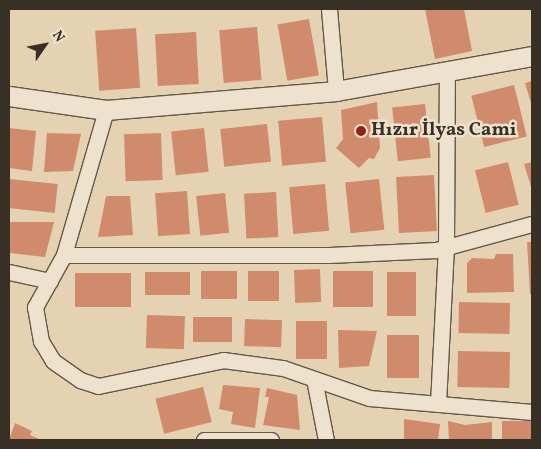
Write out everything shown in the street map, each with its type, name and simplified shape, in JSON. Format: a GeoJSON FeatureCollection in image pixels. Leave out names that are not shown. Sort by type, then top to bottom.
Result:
{"type":"FeatureCollection","features":[{"type":"Feature","properties":{"kind":"street"},"geometry":{"type":"LineString","coordinates":[[329,9],[336,91]]}},
{"type":"Feature","properties":{"kind":"street"},"geometry":{"type":"LineString","coordinates":[[9,96],[106,110],[336,91],[447,73],[532,56]]}},
{"type":"Feature","properties":{"kind":"street"},"geometry":{"type":"LineString","coordinates":[[438,404],[446,247],[447,73]]}},
{"type":"Feature","properties":{"kind":"street"},"geometry":{"type":"LineString","coordinates":[[106,110],[64,255],[35,307],[41,341],[53,360],[80,380],[98,386],[223,360],[283,368],[369,398],[532,412]]}},
{"type":"Feature","properties":{"kind":"street"},"geometry":{"type":"LineString","coordinates":[[64,255],[329,255],[446,247],[532,224]]}},
{"type":"Feature","properties":{"kind":"street"},"geometry":{"type":"LineString","coordinates":[[9,272],[50,281]]}},
{"type":"Feature","properties":{"kind":"street"},"geometry":{"type":"LineString","coordinates":[[314,379],[326,440]]}},
{"type":"Feature","properties":{"kind":"street"},"geometry":{"type":"LineString","coordinates":[[204,440],[271,440]]}},
{"type":"Feature","properties":{"kind":"building"},"geometry":{"type":"Polygon","coordinates":[[[425,9],[464,9],[472,51],[435,59],[425,9]]]}},
{"type":"Feature","properties":{"kind":"building"},"geometry":{"type":"Polygon","coordinates":[[[309,19],[319,75],[287,81],[277,25],[309,19]]]}},
{"type":"Feature","properties":{"kind":"building"},"geometry":{"type":"Polygon","coordinates":[[[257,27],[262,80],[224,83],[219,30],[257,27]]]}},
{"type":"Feature","properties":{"kind":"building"},"geometry":{"type":"Polygon","coordinates":[[[136,28],[140,88],[99,91],[95,31],[136,28]]]}},
{"type":"Feature","properties":{"kind":"building"},"geometry":{"type":"Polygon","coordinates":[[[196,32],[199,84],[158,86],[155,34],[196,32]]]}},
{"type":"Feature","properties":{"kind":"building"},"geometry":{"type":"Polygon","coordinates":[[[532,81],[532,106],[525,83],[532,81]]]}},
{"type":"Feature","properties":{"kind":"building"},"geometry":{"type":"Polygon","coordinates":[[[514,85],[527,136],[484,147],[471,96],[514,85]]]}},
{"type":"Feature","properties":{"kind":"building","name":"Hızır İlyas Cami"},"geometry":{"type":"Polygon","coordinates":[[[377,102],[380,148],[374,159],[369,158],[359,168],[336,148],[343,139],[341,110],[377,102]]]}},
{"type":"Feature","properties":{"kind":"building"},"geometry":{"type":"Polygon","coordinates":[[[425,104],[431,158],[398,161],[392,107],[425,104]]]}},
{"type":"Feature","properties":{"kind":"building"},"geometry":{"type":"Polygon","coordinates":[[[322,117],[326,162],[282,166],[278,121],[322,117]]]}},
{"type":"Feature","properties":{"kind":"building"},"geometry":{"type":"Polygon","coordinates":[[[267,124],[271,162],[224,167],[220,129],[267,124]]]}},
{"type":"Feature","properties":{"kind":"building"},"geometry":{"type":"Polygon","coordinates":[[[9,128],[36,131],[32,171],[9,168],[9,128]]]}},
{"type":"Feature","properties":{"kind":"building"},"geometry":{"type":"Polygon","coordinates":[[[204,128],[209,172],[176,175],[171,131],[204,128]]]}},
{"type":"Feature","properties":{"kind":"building"},"geometry":{"type":"Polygon","coordinates":[[[47,133],[81,134],[73,171],[44,172],[47,133]]]}},
{"type":"Feature","properties":{"kind":"building"},"geometry":{"type":"Polygon","coordinates":[[[161,133],[163,180],[126,181],[124,134],[161,133]]]}},
{"type":"Feature","properties":{"kind":"building"},"geometry":{"type":"Polygon","coordinates":[[[508,162],[519,205],[486,213],[475,170],[508,162]]]}},
{"type":"Feature","properties":{"kind":"building"},"geometry":{"type":"Polygon","coordinates":[[[532,162],[532,190],[524,164],[532,162]]]}},
{"type":"Feature","properties":{"kind":"building"},"geometry":{"type":"Polygon","coordinates":[[[434,175],[437,231],[399,233],[396,177],[434,175]]]}},
{"type":"Feature","properties":{"kind":"building"},"geometry":{"type":"Polygon","coordinates":[[[9,179],[58,184],[55,213],[9,208],[9,179]]]}},
{"type":"Feature","properties":{"kind":"building"},"geometry":{"type":"Polygon","coordinates":[[[379,179],[384,230],[351,233],[345,183],[379,179]]]}},
{"type":"Feature","properties":{"kind":"building"},"geometry":{"type":"Polygon","coordinates":[[[325,184],[329,231],[293,234],[289,187],[325,184]]]}},
{"type":"Feature","properties":{"kind":"building"},"geometry":{"type":"Polygon","coordinates":[[[187,191],[190,234],[158,236],[155,193],[187,191]]]}},
{"type":"Feature","properties":{"kind":"building"},"geometry":{"type":"Polygon","coordinates":[[[276,192],[278,237],[246,239],[244,194],[276,192]]]}},
{"type":"Feature","properties":{"kind":"building"},"geometry":{"type":"Polygon","coordinates":[[[225,193],[229,233],[200,236],[196,196],[225,193]]]}},
{"type":"Feature","properties":{"kind":"building"},"geometry":{"type":"Polygon","coordinates":[[[106,196],[130,196],[133,235],[98,237],[106,196]]]}},
{"type":"Feature","properties":{"kind":"building"},"geometry":{"type":"Polygon","coordinates":[[[9,222],[54,222],[45,257],[10,253],[9,222]]]}},
{"type":"Feature","properties":{"kind":"building"},"geometry":{"type":"Polygon","coordinates":[[[527,242],[532,242],[532,294],[530,294],[527,242]]]}},
{"type":"Feature","properties":{"kind":"building"},"geometry":{"type":"Polygon","coordinates":[[[496,254],[513,254],[514,292],[467,293],[467,263],[472,258],[494,259],[496,254]]]}},
{"type":"Feature","properties":{"kind":"building"},"geometry":{"type":"Polygon","coordinates":[[[320,269],[321,302],[295,303],[294,270],[320,269]]]}},
{"type":"Feature","properties":{"kind":"building"},"geometry":{"type":"Polygon","coordinates":[[[201,271],[237,271],[237,299],[201,299],[201,271]]]}},
{"type":"Feature","properties":{"kind":"building"},"geometry":{"type":"Polygon","coordinates":[[[248,271],[279,271],[279,301],[248,301],[248,271]]]}},
{"type":"Feature","properties":{"kind":"building"},"geometry":{"type":"Polygon","coordinates":[[[333,271],[373,271],[373,307],[333,307],[333,271]]]}},
{"type":"Feature","properties":{"kind":"building"},"geometry":{"type":"Polygon","coordinates":[[[145,272],[190,272],[190,295],[145,295],[145,272]]]}},
{"type":"Feature","properties":{"kind":"building"},"geometry":{"type":"Polygon","coordinates":[[[387,272],[416,272],[416,316],[387,316],[387,272]]]}},
{"type":"Feature","properties":{"kind":"building"},"geometry":{"type":"Polygon","coordinates":[[[75,273],[131,273],[131,307],[75,307],[75,273]]]}},
{"type":"Feature","properties":{"kind":"building"},"geometry":{"type":"Polygon","coordinates":[[[459,302],[510,303],[509,334],[458,333],[459,302]]]}},
{"type":"Feature","properties":{"kind":"building"},"geometry":{"type":"Polygon","coordinates":[[[147,315],[185,316],[184,349],[146,348],[147,315]]]}},
{"type":"Feature","properties":{"kind":"building"},"geometry":{"type":"Polygon","coordinates":[[[193,317],[232,317],[232,342],[193,342],[193,317]]]}},
{"type":"Feature","properties":{"kind":"building"},"geometry":{"type":"Polygon","coordinates":[[[245,319],[282,320],[281,347],[244,346],[245,319]]]}},
{"type":"Feature","properties":{"kind":"building"},"geometry":{"type":"Polygon","coordinates":[[[296,321],[327,321],[327,359],[296,359],[296,321]]]}},
{"type":"Feature","properties":{"kind":"building"},"geometry":{"type":"Polygon","coordinates":[[[338,330],[377,331],[369,366],[339,368],[338,330]]]}},
{"type":"Feature","properties":{"kind":"building"},"geometry":{"type":"Polygon","coordinates":[[[387,335],[419,335],[419,378],[387,378],[387,335]]]}},
{"type":"Feature","properties":{"kind":"building"},"geometry":{"type":"Polygon","coordinates":[[[458,351],[510,352],[509,388],[457,387],[458,351]]]}},
{"type":"Feature","properties":{"kind":"building"},"geometry":{"type":"Polygon","coordinates":[[[223,385],[260,388],[255,428],[231,424],[233,412],[219,409],[223,385]]]}},
{"type":"Feature","properties":{"kind":"building"},"geometry":{"type":"Polygon","coordinates":[[[203,387],[212,422],[164,434],[155,399],[203,387]]]}},
{"type":"Feature","properties":{"kind":"building"},"geometry":{"type":"Polygon","coordinates":[[[267,388],[297,395],[300,430],[263,425],[269,397],[265,397],[267,388]]]}},
{"type":"Feature","properties":{"kind":"building"},"geometry":{"type":"Polygon","coordinates":[[[404,419],[440,424],[438,440],[404,440],[404,419]]]}},
{"type":"Feature","properties":{"kind":"building"},"geometry":{"type":"Polygon","coordinates":[[[448,421],[465,425],[492,422],[492,440],[449,440],[448,421]]]}},
{"type":"Feature","properties":{"kind":"building"},"geometry":{"type":"Polygon","coordinates":[[[502,421],[532,421],[532,440],[502,440],[502,421]]]}},
{"type":"Feature","properties":{"kind":"building"},"geometry":{"type":"Polygon","coordinates":[[[15,423],[32,431],[30,435],[41,440],[9,440],[15,423]]]}},
{"type":"Feature","properties":{"kind":"place","name":"Hızır İlyas Cami"},"geometry":{"type":"Point","coordinates":[361,131]}}]}
